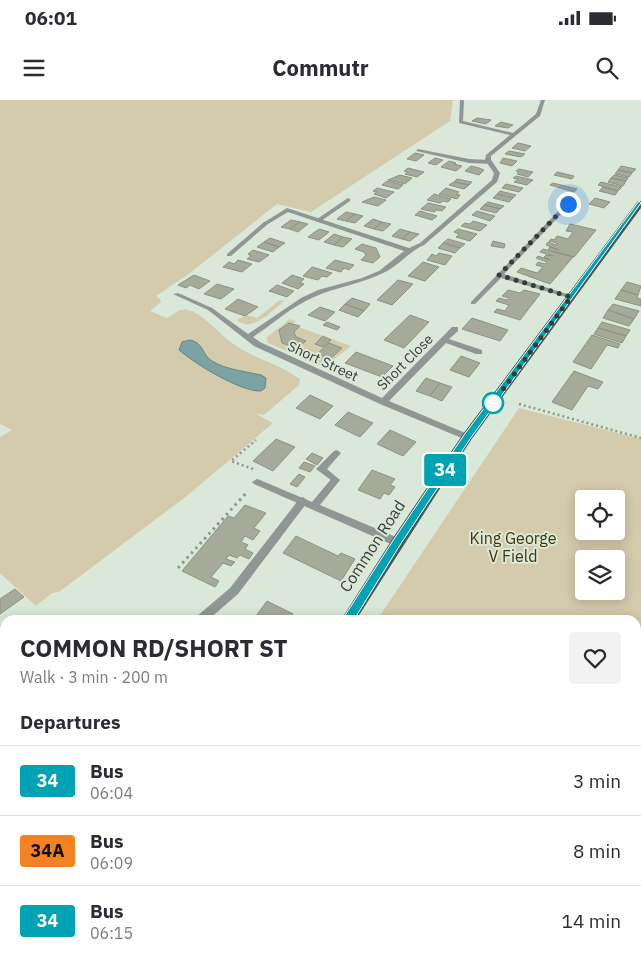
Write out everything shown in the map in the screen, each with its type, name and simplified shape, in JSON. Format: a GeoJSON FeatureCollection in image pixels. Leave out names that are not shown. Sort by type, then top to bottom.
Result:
{"type":"FeatureCollection","features":[{"type":"Feature","properties":{"kind":"main road","name":"Common Road"},"geometry":{"type":"LineString","coordinates":[[351,615],[467,437],[641,203]]}},
{"type":"Feature","properties":{"kind":"street"},"geometry":{"type":"LineString","coordinates":[[462,100],[461,122],[463,124],[515,135]]}},
{"type":"Feature","properties":{"kind":"street"},"geometry":{"type":"LineString","coordinates":[[248,336],[266,326],[278,314],[295,303],[314,294],[383,272],[409,250],[422,244],[495,181],[497,173],[488,160],[489,155],[538,115],[542,100]]}},
{"type":"Feature","properties":{"kind":"street"},"geometry":{"type":"LineString","coordinates":[[418,150],[469,161],[490,162]]}},
{"type":"Feature","properties":{"kind":"street"},"geometry":{"type":"LineString","coordinates":[[319,220],[348,200]]}},
{"type":"Feature","properties":{"kind":"street"},"geometry":{"type":"LineString","coordinates":[[473,303],[568,204]]}},
{"type":"Feature","properties":{"kind":"street"},"geometry":{"type":"LineString","coordinates":[[229,255],[266,223],[287,210],[409,250]]}},
{"type":"Feature","properties":{"kind":"street"},"geometry":{"type":"LineString","coordinates":[[499,275],[571,297]]}},
{"type":"Feature","properties":{"kind":"street","name":"Short Street"},"geometry":{"type":"LineString","coordinates":[[176,294],[210,309],[257,344],[383,402],[467,437]]}},
{"type":"Feature","properties":{"kind":"street","name":"Short Close"},"geometry":{"type":"LineString","coordinates":[[383,402],[456,329]]}},
{"type":"Feature","properties":{"kind":"street","name":"Short Close"},"geometry":{"type":"LineString","coordinates":[[445,340],[478,352]]}},
{"type":"Feature","properties":{"kind":"street"},"geometry":{"type":"LineString","coordinates":[[314,506],[335,480],[320,470],[337,453]]}},
{"type":"Feature","properties":{"kind":"street"},"geometry":{"type":"LineString","coordinates":[[257,482],[397,542]]}},
{"type":"Feature","properties":{"kind":"street"},"geometry":{"type":"LineString","coordinates":[[206,615],[234,591],[303,501]]}},
{"type":"Feature","properties":{"kind":"path"},"geometry":{"type":"LineString","coordinates":[[519,404],[641,438]]}},
{"type":"Feature","properties":{"kind":"path"},"geometry":{"type":"LineString","coordinates":[[178,568],[264,473],[231,461],[256,440]]}},
{"type":"Feature","properties":{"kind":"green space"},"geometry":{"type":"Polygon","coordinates":[[[0,100],[453,100],[450,121],[311,212],[277,204],[190,273],[156,296],[161,302],[150,311],[167,318],[182,310],[194,312],[243,350],[284,369],[300,379],[299,385],[264,415],[256,414],[273,423],[188,495],[59,592],[52,593],[36,606],[0,573],[0,437],[12,430],[0,424],[0,100]]]}},
{"type":"Feature","properties":{"kind":"green space"},"geometry":{"type":"Polygon","coordinates":[[[280,300],[285,301],[256,323],[243,324],[237,320],[247,315],[257,318],[280,300]]]}},
{"type":"Feature","properties":{"kind":"green space"},"geometry":{"type":"Polygon","coordinates":[[[290,319],[296,321],[289,327],[293,325],[351,346],[324,367],[268,343],[266,338],[290,319]]]}},
{"type":"Feature","properties":{"kind":"green space","name":"King George V Field"},"geometry":{"type":"Polygon","coordinates":[[[519,408],[641,439],[641,615],[380,615],[519,408]]]}},
{"type":"Feature","properties":{"kind":"water"},"geometry":{"type":"Polygon","coordinates":[[[190,340],[198,344],[206,356],[218,364],[266,378],[265,388],[261,391],[242,387],[218,376],[196,362],[179,350],[182,342],[190,340]]]}},
{"type":"Feature","properties":{"kind":"building"},"geometry":{"type":"Polygon","coordinates":[[[477,118],[491,120],[486,124],[472,121],[477,118]]]}},
{"type":"Feature","properties":{"kind":"building"},"geometry":{"type":"Polygon","coordinates":[[[501,122],[513,125],[508,128],[495,126],[501,122]]]}},
{"type":"Feature","properties":{"kind":"building"},"geometry":{"type":"Polygon","coordinates":[[[518,143],[531,146],[525,151],[512,148],[518,143]]]}},
{"type":"Feature","properties":{"kind":"building"},"geometry":{"type":"Polygon","coordinates":[[[509,151],[525,154],[521,157],[505,154],[509,151]]]}},
{"type":"Feature","properties":{"kind":"building"},"geometry":{"type":"Polygon","coordinates":[[[415,153],[424,155],[416,161],[407,159],[415,153]]]}},
{"type":"Feature","properties":{"kind":"building"},"geometry":{"type":"Polygon","coordinates":[[[435,158],[443,160],[436,165],[428,163],[435,158]]]}},
{"type":"Feature","properties":{"kind":"building"},"geometry":{"type":"Polygon","coordinates":[[[503,158],[517,161],[512,166],[500,163],[503,158]]]}},
{"type":"Feature","properties":{"kind":"building"},"geometry":{"type":"Polygon","coordinates":[[[449,161],[462,166],[456,171],[441,167],[449,161]]]}},
{"type":"Feature","properties":{"kind":"building"},"geometry":{"type":"Polygon","coordinates":[[[471,166],[484,170],[479,175],[465,171],[471,166]]]}},
{"type":"Feature","properties":{"kind":"building"},"geometry":{"type":"Polygon","coordinates":[[[621,166],[636,169],[632,173],[618,170],[621,166]]]}},
{"type":"Feature","properties":{"kind":"building"},"geometry":{"type":"Polygon","coordinates":[[[408,168],[424,172],[417,177],[405,174],[408,172],[404,171],[408,168]]]}},
{"type":"Feature","properties":{"kind":"building"},"geometry":{"type":"Polygon","coordinates":[[[519,169],[533,172],[528,177],[517,174],[519,172],[516,171],[519,169]]]}},
{"type":"Feature","properties":{"kind":"building"},"geometry":{"type":"Polygon","coordinates":[[[618,170],[632,173],[629,177],[615,174],[618,170]]]}},
{"type":"Feature","properties":{"kind":"building"},"geometry":{"type":"Polygon","coordinates":[[[557,172],[574,176],[572,179],[554,175],[557,172]]]}},
{"type":"Feature","properties":{"kind":"building"},"geometry":{"type":"Polygon","coordinates":[[[400,175],[412,178],[405,184],[388,180],[400,175]]]}},
{"type":"Feature","properties":{"kind":"building"},"geometry":{"type":"Polygon","coordinates":[[[614,175],[628,178],[626,181],[611,178],[614,175]]]}},
{"type":"Feature","properties":{"kind":"building"},"geometry":{"type":"Polygon","coordinates":[[[516,176],[533,180],[527,185],[514,182],[518,179],[513,178],[516,176]]]}},
{"type":"Feature","properties":{"kind":"building"},"geometry":{"type":"Polygon","coordinates":[[[611,178],[626,181],[623,186],[608,182],[611,178]]]}},
{"type":"Feature","properties":{"kind":"building"},"geometry":{"type":"Polygon","coordinates":[[[457,179],[472,182],[469,185],[454,182],[457,179]]]}},
{"type":"Feature","properties":{"kind":"building"},"geometry":{"type":"Polygon","coordinates":[[[387,181],[403,185],[398,189],[382,185],[387,181]]]}},
{"type":"Feature","properties":{"kind":"building"},"geometry":{"type":"Polygon","coordinates":[[[454,182],[469,185],[464,189],[449,185],[454,182]]]}},
{"type":"Feature","properties":{"kind":"building"},"geometry":{"type":"Polygon","coordinates":[[[601,182],[622,187],[618,191],[598,185],[601,182]]]}},
{"type":"Feature","properties":{"kind":"building"},"geometry":{"type":"Polygon","coordinates":[[[553,183],[577,189],[574,192],[550,185],[553,183]]]}},
{"type":"Feature","properties":{"kind":"building"},"geometry":{"type":"Polygon","coordinates":[[[506,184],[523,188],[519,192],[502,188],[506,184]]]}},
{"type":"Feature","properties":{"kind":"building"},"geometry":{"type":"Polygon","coordinates":[[[603,187],[618,191],[615,195],[599,191],[603,187]]]}},
{"type":"Feature","properties":{"kind":"building"},"geometry":{"type":"Polygon","coordinates":[[[377,188],[394,192],[386,198],[374,194],[377,192],[373,191],[377,188]]]}},
{"type":"Feature","properties":{"kind":"building"},"geometry":{"type":"Polygon","coordinates":[[[446,188],[459,192],[456,194],[460,195],[457,199],[439,194],[446,188]]]}},
{"type":"Feature","properties":{"kind":"building"},"geometry":{"type":"Polygon","coordinates":[[[500,191],[516,195],[513,198],[497,194],[500,191]]]}},
{"type":"Feature","properties":{"kind":"building"},"geometry":{"type":"Polygon","coordinates":[[[434,194],[451,199],[448,202],[443,201],[440,203],[427,200],[434,194]]]}},
{"type":"Feature","properties":{"kind":"building"},"geometry":{"type":"Polygon","coordinates":[[[497,194],[513,198],[509,202],[493,198],[497,194]]]}},
{"type":"Feature","properties":{"kind":"building"},"geometry":{"type":"Polygon","coordinates":[[[374,197],[386,200],[378,206],[362,202],[374,197]]]}},
{"type":"Feature","properties":{"kind":"building"},"geometry":{"type":"Polygon","coordinates":[[[595,198],[610,202],[604,208],[589,204],[595,198]]]}},
{"type":"Feature","properties":{"kind":"building"},"geometry":{"type":"Polygon","coordinates":[[[488,202],[504,206],[500,209],[484,205],[488,202]]]}},
{"type":"Feature","properties":{"kind":"building"},"geometry":{"type":"Polygon","coordinates":[[[428,203],[446,207],[442,211],[437,210],[434,212],[421,209],[428,203]]]}},
{"type":"Feature","properties":{"kind":"building"},"geometry":{"type":"Polygon","coordinates":[[[484,205],[500,209],[496,213],[480,209],[484,205]]]}},
{"type":"Feature","properties":{"kind":"building"},"geometry":{"type":"Polygon","coordinates":[[[420,211],[437,216],[432,220],[415,215],[420,211]]]}},
{"type":"Feature","properties":{"kind":"building"},"geometry":{"type":"Polygon","coordinates":[[[477,211],[495,216],[490,221],[472,215],[477,211]]]}},
{"type":"Feature","properties":{"kind":"building"},"geometry":{"type":"Polygon","coordinates":[[[346,212],[355,214],[346,221],[337,219],[346,212]]]}},
{"type":"Feature","properties":{"kind":"building"},"geometry":{"type":"Polygon","coordinates":[[[355,214],[363,216],[355,223],[346,221],[355,214]]]}},
{"type":"Feature","properties":{"kind":"building"},"geometry":{"type":"Polygon","coordinates":[[[373,219],[382,222],[374,229],[364,226],[373,219]]]}},
{"type":"Feature","properties":{"kind":"building"},"geometry":{"type":"Polygon","coordinates":[[[291,220],[300,222],[290,229],[281,227],[291,220]]]}},
{"type":"Feature","properties":{"kind":"building"},"geometry":{"type":"Polygon","coordinates":[[[473,221],[487,225],[480,231],[461,226],[465,223],[470,224],[473,221]]]}},
{"type":"Feature","properties":{"kind":"building"},"geometry":{"type":"Polygon","coordinates":[[[300,222],[308,224],[298,232],[290,229],[300,222]]]}},
{"type":"Feature","properties":{"kind":"building"},"geometry":{"type":"Polygon","coordinates":[[[382,222],[391,224],[383,231],[374,229],[382,222]]]}},
{"type":"Feature","properties":{"kind":"building"},"geometry":{"type":"Polygon","coordinates":[[[570,224],[596,230],[574,257],[548,250],[550,247],[559,250],[546,245],[548,242],[556,245],[557,243],[549,241],[551,239],[554,240],[557,236],[568,239],[573,232],[566,231],[570,224]]]}},
{"type":"Feature","properties":{"kind":"building"},"geometry":{"type":"Polygon","coordinates":[[[319,229],[329,232],[319,240],[308,237],[319,229]]]}},
{"type":"Feature","properties":{"kind":"building"},"geometry":{"type":"Polygon","coordinates":[[[400,229],[410,232],[402,239],[392,236],[400,229]]]}},
{"type":"Feature","properties":{"kind":"building"},"geometry":{"type":"Polygon","coordinates":[[[458,229],[477,234],[470,241],[456,237],[459,234],[454,232],[458,229]]]}},
{"type":"Feature","properties":{"kind":"building"},"geometry":{"type":"Polygon","coordinates":[[[410,232],[419,234],[410,241],[402,239],[410,232]]]}},
{"type":"Feature","properties":{"kind":"building"},"geometry":{"type":"Polygon","coordinates":[[[334,234],[343,237],[334,245],[324,242],[334,234]]]}},
{"type":"Feature","properties":{"kind":"building"},"geometry":{"type":"Polygon","coordinates":[[[343,237],[352,239],[343,247],[334,245],[343,237]]]}},
{"type":"Feature","properties":{"kind":"building"},"geometry":{"type":"Polygon","coordinates":[[[270,238],[285,243],[279,247],[264,242],[270,238]]]}},
{"type":"Feature","properties":{"kind":"building"},"geometry":{"type":"Polygon","coordinates":[[[448,239],[465,244],[460,248],[443,243],[448,239]]]}},
{"type":"Feature","properties":{"kind":"building"},"geometry":{"type":"Polygon","coordinates":[[[493,241],[505,244],[504,248],[491,246],[493,241]]]}},
{"type":"Feature","properties":{"kind":"building"},"geometry":{"type":"Polygon","coordinates":[[[264,242],[279,247],[273,252],[257,247],[264,242]]]}},
{"type":"Feature","properties":{"kind":"building"},"geometry":{"type":"Polygon","coordinates":[[[443,243],[460,248],[455,253],[438,248],[443,243]]]}},
{"type":"Feature","properties":{"kind":"building"},"geometry":{"type":"Polygon","coordinates":[[[362,244],[376,248],[380,257],[373,263],[361,260],[366,255],[364,252],[355,249],[362,244]]]}},
{"type":"Feature","properties":{"kind":"building"},"geometry":{"type":"Polygon","coordinates":[[[543,249],[573,257],[550,284],[517,272],[521,268],[537,273],[543,267],[536,265],[538,262],[545,264],[547,262],[536,258],[538,256],[550,260],[544,257],[546,255],[553,256],[540,252],[543,249]]]}},
{"type":"Feature","properties":{"kind":"building"},"geometry":{"type":"Polygon","coordinates":[[[253,250],[269,255],[259,262],[247,259],[251,256],[248,254],[253,250]]]}},
{"type":"Feature","properties":{"kind":"building"},"geometry":{"type":"Polygon","coordinates":[[[439,253],[452,256],[445,265],[427,260],[432,254],[436,256],[439,253]]]}},
{"type":"Feature","properties":{"kind":"building"},"geometry":{"type":"Polygon","coordinates":[[[238,260],[252,264],[242,272],[223,267],[229,262],[234,264],[238,260]]]}},
{"type":"Feature","properties":{"kind":"building"},"geometry":{"type":"Polygon","coordinates":[[[335,260],[354,265],[349,270],[344,268],[341,272],[326,268],[335,260]]]}},
{"type":"Feature","properties":{"kind":"building"},"geometry":{"type":"Polygon","coordinates":[[[423,262],[439,267],[425,281],[408,276],[423,262]]]}},
{"type":"Feature","properties":{"kind":"building"},"geometry":{"type":"Polygon","coordinates":[[[312,267],[332,273],[327,277],[322,276],[318,280],[303,276],[312,267]]]}},
{"type":"Feature","properties":{"kind":"building"},"geometry":{"type":"Polygon","coordinates":[[[194,275],[210,281],[199,289],[190,285],[186,288],[178,285],[194,275]]]}},
{"type":"Feature","properties":{"kind":"building"},"geometry":{"type":"Polygon","coordinates":[[[292,275],[304,279],[300,283],[304,284],[298,289],[282,283],[292,275]]]}},
{"type":"Feature","properties":{"kind":"building"},"geometry":{"type":"Polygon","coordinates":[[[398,280],[413,284],[392,305],[377,300],[398,280]]]}},
{"type":"Feature","properties":{"kind":"building"},"geometry":{"type":"Polygon","coordinates":[[[627,282],[641,286],[638,295],[621,290],[627,282]]]}},
{"type":"Feature","properties":{"kind":"building"},"geometry":{"type":"Polygon","coordinates":[[[217,284],[234,289],[221,299],[204,294],[217,284]]]}},
{"type":"Feature","properties":{"kind":"building"},"geometry":{"type":"Polygon","coordinates":[[[277,285],[294,291],[287,297],[269,291],[277,285]]]}},
{"type":"Feature","properties":{"kind":"building"},"geometry":{"type":"Polygon","coordinates":[[[508,290],[520,293],[524,290],[540,294],[520,320],[494,312],[497,309],[505,311],[509,305],[496,301],[499,298],[507,300],[509,298],[502,296],[508,290]]]}},
{"type":"Feature","properties":{"kind":"building"},"geometry":{"type":"Polygon","coordinates":[[[621,290],[638,295],[637,298],[641,299],[641,306],[615,299],[621,290]]]}},
{"type":"Feature","properties":{"kind":"building"},"geometry":{"type":"Polygon","coordinates":[[[352,298],[370,304],[364,311],[345,304],[352,298]]]}},
{"type":"Feature","properties":{"kind":"building"},"geometry":{"type":"Polygon","coordinates":[[[238,299],[258,307],[245,316],[225,309],[238,299]]]}},
{"type":"Feature","properties":{"kind":"building"},"geometry":{"type":"Polygon","coordinates":[[[345,304],[364,311],[358,317],[339,310],[345,304]]]}},
{"type":"Feature","properties":{"kind":"building"},"geometry":{"type":"Polygon","coordinates":[[[613,304],[639,311],[634,319],[608,310],[613,304]]]}},
{"type":"Feature","properties":{"kind":"building"},"geometry":{"type":"Polygon","coordinates":[[[320,307],[335,312],[325,321],[308,315],[320,307]]]}},
{"type":"Feature","properties":{"kind":"building"},"geometry":{"type":"Polygon","coordinates":[[[608,310],[634,319],[629,326],[603,318],[608,310]]]}},
{"type":"Feature","properties":{"kind":"building"},"geometry":{"type":"Polygon","coordinates":[[[410,315],[429,322],[404,348],[384,340],[410,315]]]}},
{"type":"Feature","properties":{"kind":"building"},"geometry":{"type":"Polygon","coordinates":[[[472,318],[508,330],[500,341],[462,329],[472,318]]]}},
{"type":"Feature","properties":{"kind":"building"},"geometry":{"type":"Polygon","coordinates":[[[327,322],[340,327],[337,330],[323,325],[327,322]]]}},
{"type":"Feature","properties":{"kind":"building"},"geometry":{"type":"Polygon","coordinates":[[[602,322],[630,330],[626,336],[598,328],[602,322]]]}},
{"type":"Feature","properties":{"kind":"building"},"geometry":{"type":"Polygon","coordinates":[[[289,323],[300,326],[294,332],[296,337],[306,341],[297,348],[282,343],[279,330],[289,323]]]}},
{"type":"Feature","properties":{"kind":"building"},"geometry":{"type":"Polygon","coordinates":[[[598,328],[626,336],[622,343],[594,334],[598,328]]]}},
{"type":"Feature","properties":{"kind":"building"},"geometry":{"type":"Polygon","coordinates":[[[592,335],[620,344],[618,348],[607,345],[591,369],[573,362],[592,335]]]}},
{"type":"Feature","properties":{"kind":"building"},"geometry":{"type":"Polygon","coordinates":[[[323,336],[331,340],[323,347],[315,344],[323,336]]]}},
{"type":"Feature","properties":{"kind":"building"},"geometry":{"type":"Polygon","coordinates":[[[329,343],[342,348],[328,361],[315,356],[329,343]]]}},
{"type":"Feature","properties":{"kind":"building"},"geometry":{"type":"Polygon","coordinates":[[[356,352],[393,366],[382,377],[345,363],[356,352]]]}},
{"type":"Feature","properties":{"kind":"building"},"geometry":{"type":"Polygon","coordinates":[[[461,356],[480,363],[469,377],[450,370],[461,356]]]}},
{"type":"Feature","properties":{"kind":"building"},"geometry":{"type":"Polygon","coordinates":[[[574,371],[603,382],[598,389],[588,386],[572,410],[552,402],[574,371]]]}},
{"type":"Feature","properties":{"kind":"building"},"geometry":{"type":"Polygon","coordinates":[[[426,378],[440,383],[430,396],[416,391],[426,378]]]}},
{"type":"Feature","properties":{"kind":"building"},"geometry":{"type":"Polygon","coordinates":[[[440,383],[452,387],[442,401],[430,396],[440,383]]]}},
{"type":"Feature","properties":{"kind":"building"},"geometry":{"type":"Polygon","coordinates":[[[310,395],[333,406],[320,419],[296,408],[310,395]]]}},
{"type":"Feature","properties":{"kind":"building"},"geometry":{"type":"Polygon","coordinates":[[[348,412],[373,423],[360,437],[335,425],[348,412]]]}},
{"type":"Feature","properties":{"kind":"building"},"geometry":{"type":"Polygon","coordinates":[[[390,430],[416,442],[403,456],[377,444],[390,430]]]}},
{"type":"Feature","properties":{"kind":"building"},"geometry":{"type":"Polygon","coordinates":[[[276,439],[295,447],[273,471],[253,461],[276,439]]]}},
{"type":"Feature","properties":{"kind":"building"},"geometry":{"type":"Polygon","coordinates":[[[312,453],[323,458],[317,465],[306,459],[312,453]]]}},
{"type":"Feature","properties":{"kind":"building"},"geometry":{"type":"Polygon","coordinates":[[[304,462],[315,466],[310,472],[299,468],[304,462]]]}},
{"type":"Feature","properties":{"kind":"building"},"geometry":{"type":"Polygon","coordinates":[[[372,470],[395,479],[390,485],[395,487],[389,495],[384,493],[380,499],[358,490],[372,470]]]}},
{"type":"Feature","properties":{"kind":"building"},"geometry":{"type":"Polygon","coordinates":[[[299,474],[305,477],[297,487],[290,484],[299,474]]]}},
{"type":"Feature","properties":{"kind":"building"},"geometry":{"type":"Polygon","coordinates":[[[245,505],[266,513],[254,528],[260,531],[253,540],[245,536],[241,542],[248,545],[245,549],[253,553],[249,559],[240,555],[237,558],[229,555],[226,559],[235,562],[231,566],[223,563],[211,577],[219,581],[215,587],[182,571],[228,516],[234,518],[245,505]]]}},
{"type":"Feature","properties":{"kind":"building"},"geometry":{"type":"Polygon","coordinates":[[[296,536],[338,556],[341,553],[355,559],[341,581],[283,553],[296,536]]]}},
{"type":"Feature","properties":{"kind":"building"},"geometry":{"type":"Polygon","coordinates":[[[15,589],[24,597],[0,614],[0,599],[15,589]]]}},
{"type":"Feature","properties":{"kind":"building"},"geometry":{"type":"Polygon","coordinates":[[[267,601],[293,614],[292,615],[257,615],[267,601]]]}},
{"type":"Feature","properties":{"kind":"bus line","name":"34"},"geometry":{"type":"LineString","coordinates":[[351,615],[467,437],[507,386],[641,203]]}},
{"type":"Feature","properties":{"kind":"route"},"geometry":{"type":"LineString","coordinates":[[493,403],[571,297],[499,275],[568,204]]}}]}
